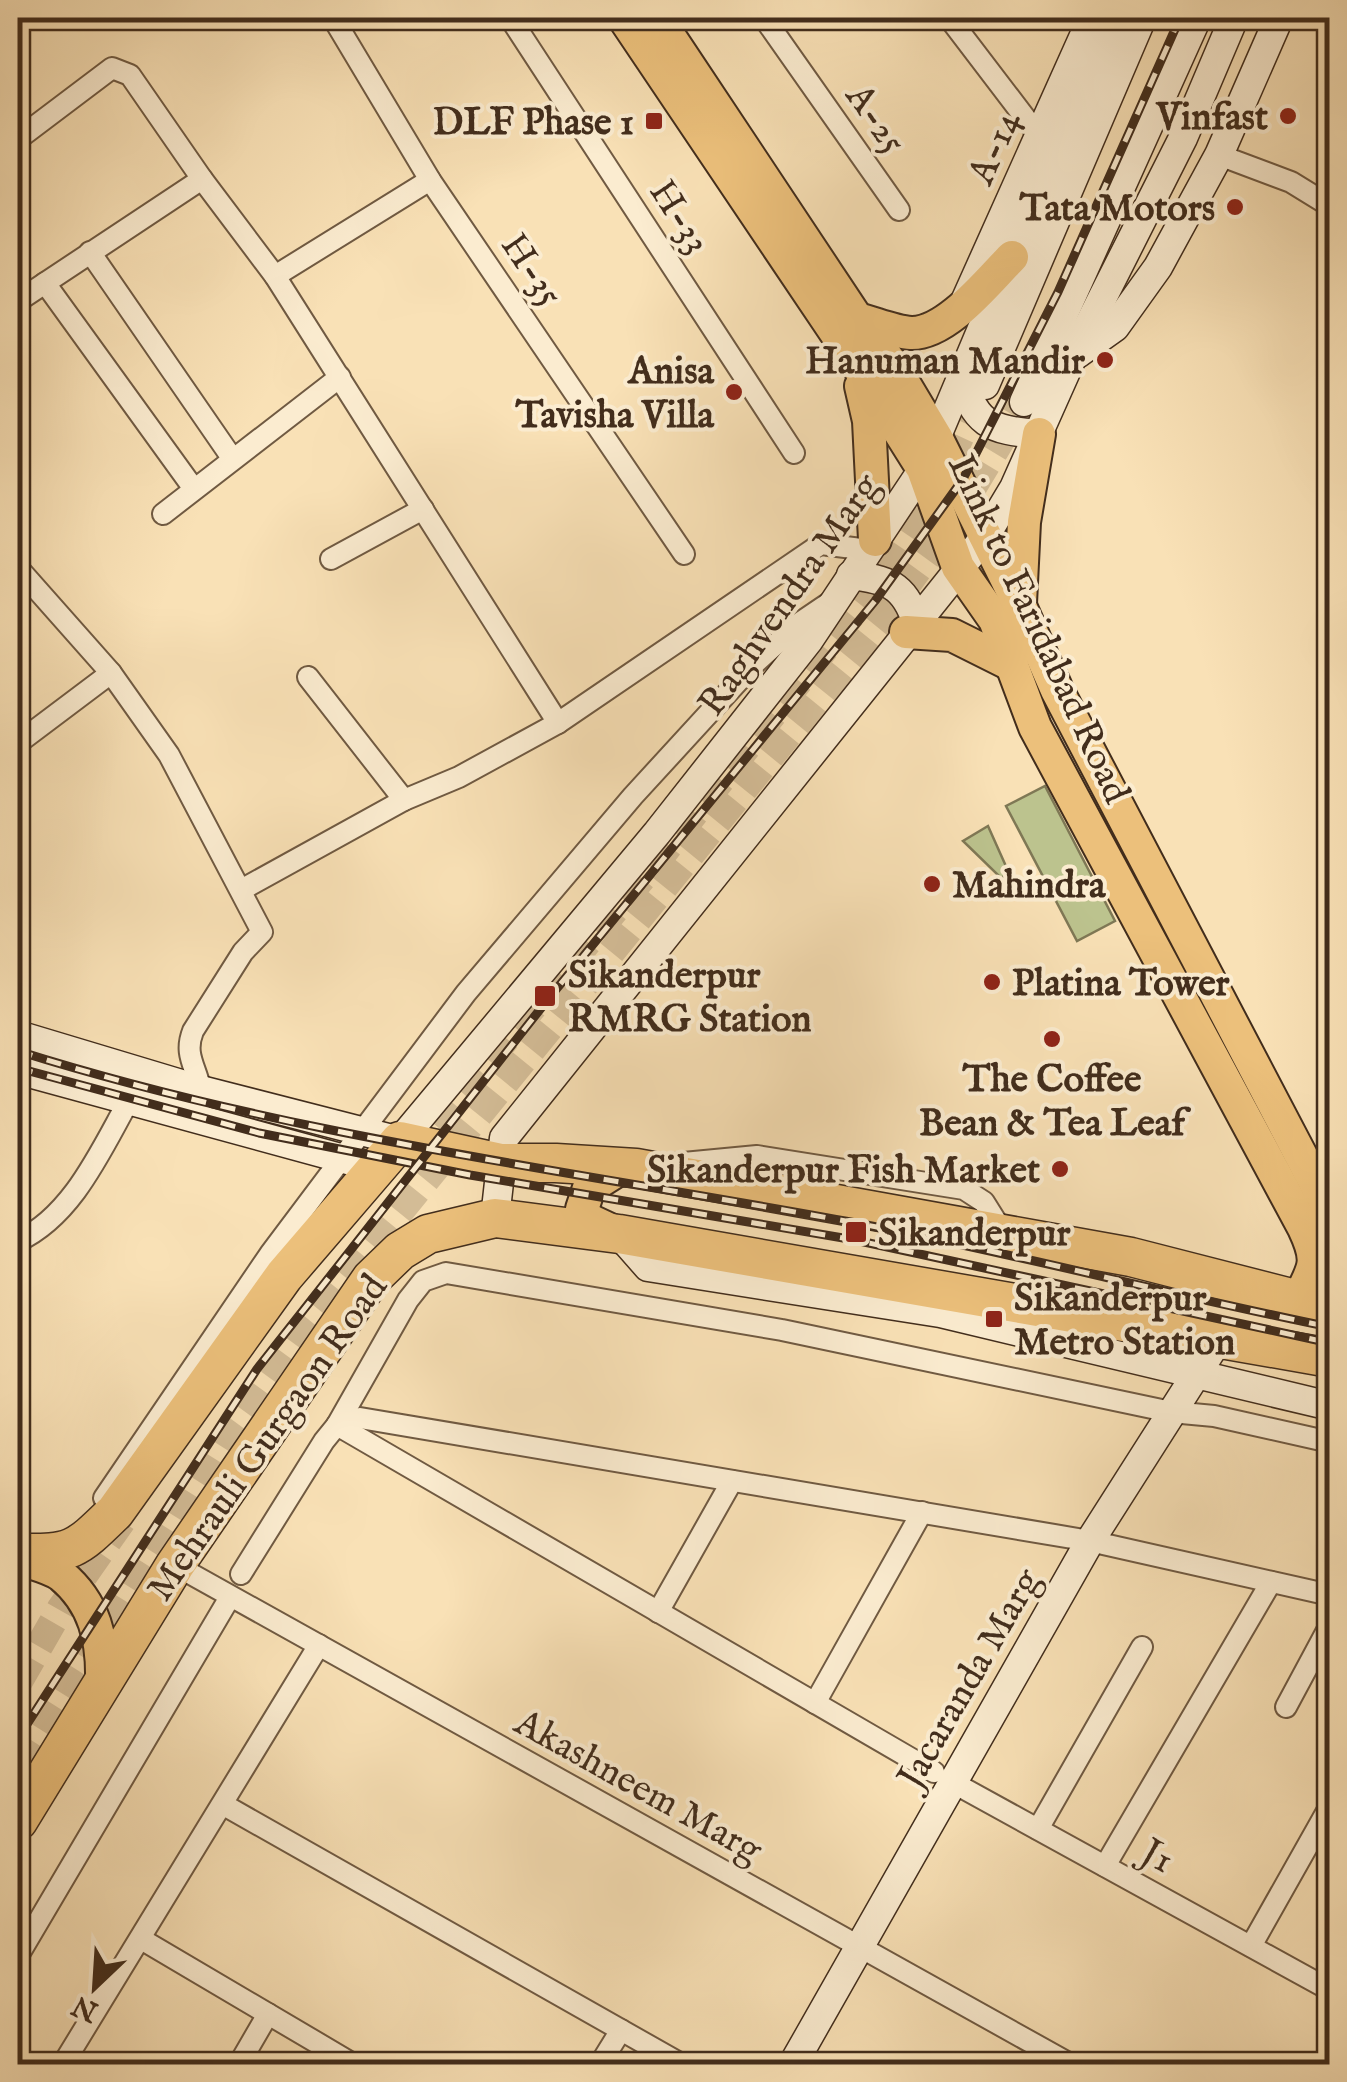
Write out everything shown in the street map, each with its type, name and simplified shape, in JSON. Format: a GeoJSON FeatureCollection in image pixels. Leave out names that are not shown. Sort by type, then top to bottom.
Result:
{"type":"FeatureCollection","features":[{"type":"Feature","properties":{"kind":"highway"},"geometry":{"type":"LineString","coordinates":[[374,1156],[630,1167],[1130,1257],[1314,1304]]}},
{"type":"Feature","properties":{"kind":"highway","name":"Mehrauli Gurgaon Road"},"geometry":{"type":"LineString","coordinates":[[18,1556],[61,1554],[82,1545],[115,1512],[374,1156]]}},
{"type":"Feature","properties":{"kind":"highway","name":"Mehrauli Gurgaon Road"},"geometry":{"type":"LineString","coordinates":[[18,1821],[175,1565],[371,1279],[400,1251],[428,1234],[495,1218],[619,1234],[1330,1358]]}},
{"type":"Feature","properties":{"kind":"main road","name":"Link to Faridabad Road"},"geometry":{"type":"LineString","coordinates":[[624,18],[855,361],[930,454],[984,538],[1020,606],[1057,690],[1330,1211]]}},
{"type":"Feature","properties":{"kind":"main road","name":"Link to Faridabad Road"},"geometry":{"type":"LineString","coordinates":[[658,18],[856,319],[894,367],[930,454],[958,567],[995,620],[1035,726],[1304,1228],[1315,1252],[1314,1304]]}},
{"type":"Feature","properties":{"kind":"main road"},"geometry":{"type":"LineString","coordinates":[[856,319],[913,333],[947,320],[1012,256]]}},
{"type":"Feature","properties":{"kind":"main road"},"geometry":{"type":"LineString","coordinates":[[855,361],[869,421],[872,545]]}},
{"type":"Feature","properties":{"kind":"main road"},"geometry":{"type":"LineString","coordinates":[[1020,606],[1024,522],[1038,434]]}},
{"type":"Feature","properties":{"kind":"main road"},"geometry":{"type":"LineString","coordinates":[[911,627],[952,635],[1012,664]]}},
{"type":"Feature","properties":{"kind":"main road"},"geometry":{"type":"LineString","coordinates":[[619,1234],[589,1220],[582,1209],[588,1188],[630,1167]]}},
{"type":"Feature","properties":{"kind":"main road"},"geometry":{"type":"LineString","coordinates":[[18,1556],[60,1574],[92,1612],[103,1646],[102,1681]]}},
{"type":"Feature","properties":{"kind":"street","name":"H-35"},"geometry":{"type":"LineString","coordinates":[[333,18],[430,180],[684,554]]}},
{"type":"Feature","properties":{"kind":"street","name":"H-33"},"geometry":{"type":"LineString","coordinates":[[510,18],[794,452]]}},
{"type":"Feature","properties":{"kind":"street","name":"A-25"},"geometry":{"type":"LineString","coordinates":[[764,18],[899,210]]}},
{"type":"Feature","properties":{"kind":"street"},"geometry":{"type":"LineString","coordinates":[[949,18],[1039,136]]}},
{"type":"Feature","properties":{"kind":"street","name":"A-14"},"geometry":{"type":"LineString","coordinates":[[962,307],[1092,18]]}},
{"type":"Feature","properties":{"kind":"street","name":"Raghvendra Marg"},"geometry":{"type":"LineString","coordinates":[[374,1156],[657,833],[808,640],[872,545],[973,380],[1012,256],[1119,18]]}},
{"type":"Feature","properties":{"kind":"street"},"geometry":{"type":"LineString","coordinates":[[1038,434],[1012,432],[983,422],[968,401],[973,380],[1142,18]]}},
{"type":"Feature","properties":{"kind":"street"},"geometry":{"type":"LineString","coordinates":[[1024,402],[1197,18]]}},
{"type":"Feature","properties":{"kind":"street"},"geometry":{"type":"LineString","coordinates":[[495,1218],[504,1138],[984,538],[1014,488],[1072,358],[1182,138],[1234,18]]}},
{"type":"Feature","properties":{"kind":"street"},"geometry":{"type":"LineString","coordinates":[[1072,358],[1115,326],[1138,298],[1223,156],[1279,18]]}},
{"type":"Feature","properties":{"kind":"street"},"geometry":{"type":"LineString","coordinates":[[18,139],[112,68],[130,75],[274,276],[558,724]]}},
{"type":"Feature","properties":{"kind":"street"},"geometry":{"type":"LineString","coordinates":[[1223,156],[1290,182],[1330,206]]}},
{"type":"Feature","properties":{"kind":"street"},"geometry":{"type":"LineString","coordinates":[[18,301],[202,179]]}},
{"type":"Feature","properties":{"kind":"street"},"geometry":{"type":"LineString","coordinates":[[274,276],[430,180]]}},
{"type":"Feature","properties":{"kind":"street"},"geometry":{"type":"LineString","coordinates":[[90,252],[232,458]]}},
{"type":"Feature","properties":{"kind":"street"},"geometry":{"type":"LineString","coordinates":[[45,283],[194,489]]}},
{"type":"Feature","properties":{"kind":"street"},"geometry":{"type":"LineString","coordinates":[[162,514],[340,377]]}},
{"type":"Feature","properties":{"kind":"street"},"geometry":{"type":"LineString","coordinates":[[331,558],[424,510]]}},
{"type":"Feature","properties":{"kind":"street"},"geometry":{"type":"LineString","coordinates":[[241,890],[404,800],[558,724],[822,544],[872,545]]}},
{"type":"Feature","properties":{"kind":"street"},"geometry":{"type":"LineString","coordinates":[[18,568],[111,673],[170,755],[262,932],[243,952],[188,1044],[201,1090],[196,1120]]}},
{"type":"Feature","properties":{"kind":"street"},"geometry":{"type":"LineString","coordinates":[[363,1133],[466,994],[633,796],[754,664],[844,587],[879,579],[895,586],[909,598],[911,627]]}},
{"type":"Feature","properties":{"kind":"street"},"geometry":{"type":"LineString","coordinates":[[18,743],[111,673]]}},
{"type":"Feature","properties":{"kind":"street"},"geometry":{"type":"LineString","coordinates":[[308,677],[404,800]]}},
{"type":"Feature","properties":{"kind":"street"},"geometry":{"type":"LineString","coordinates":[[18,1034],[201,1090],[363,1133],[374,1156]]}},
{"type":"Feature","properties":{"kind":"street"},"geometry":{"type":"LineString","coordinates":[[18,1070],[196,1120],[374,1156]]}},
{"type":"Feature","properties":{"kind":"street"},"geometry":{"type":"LineString","coordinates":[[18,1242],[50,1221],[78,1186],[128,1102]]}},
{"type":"Feature","properties":{"kind":"street"},"geometry":{"type":"LineString","coordinates":[[363,1133],[374,1156]]}},
{"type":"Feature","properties":{"kind":"street"},"geometry":{"type":"LineString","coordinates":[[619,1234],[648,1266],[940,1312],[1330,1406]]}},
{"type":"Feature","properties":{"kind":"street"},"geometry":{"type":"LineString","coordinates":[[240,1574],[324,1441],[338,1426],[408,1300],[423,1281],[446,1273],[782,1330],[1330,1442]]}},
{"type":"Feature","properties":{"kind":"street"},"geometry":{"type":"LineString","coordinates":[[1171,1412],[1163,1391],[1184,1372],[1202,1334]]}},
{"type":"Feature","properties":{"kind":"street","name":"Jacaranda Marg"},"geometry":{"type":"LineString","coordinates":[[793,2064],[943,1777],[1171,1412]]}},
{"type":"Feature","properties":{"kind":"street"},"geometry":{"type":"LineString","coordinates":[[338,1426],[360,1418],[1090,1540],[1330,1595]]}},
{"type":"Feature","properties":{"kind":"street","name":"J1"},"geometry":{"type":"LineString","coordinates":[[338,1426],[943,1777],[1330,1990]]}},
{"type":"Feature","properties":{"kind":"street"},"geometry":{"type":"LineString","coordinates":[[658,1612],[732,1480]]}},
{"type":"Feature","properties":{"kind":"street"},"geometry":{"type":"LineString","coordinates":[[815,1702],[922,1512]]}},
{"type":"Feature","properties":{"kind":"street","name":"Akashneem Marg"},"geometry":{"type":"LineString","coordinates":[[175,1565],[1070,2064]]}},
{"type":"Feature","properties":{"kind":"street"},"geometry":{"type":"LineString","coordinates":[[1106,1866],[1271,1582]]}},
{"type":"Feature","properties":{"kind":"street"},"geometry":{"type":"LineString","coordinates":[[18,1956],[230,1596]]}},
{"type":"Feature","properties":{"kind":"street"},"geometry":{"type":"LineString","coordinates":[[1286,1707],[1330,1625]]}},
{"type":"Feature","properties":{"kind":"street"},"geometry":{"type":"LineString","coordinates":[[63,2064],[319,1646]]}},
{"type":"Feature","properties":{"kind":"street"},"geometry":{"type":"LineString","coordinates":[[1038,1830],[1142,1647]]}},
{"type":"Feature","properties":{"kind":"street"},"geometry":{"type":"LineString","coordinates":[[224,1804],[681,2064]]}},
{"type":"Feature","properties":{"kind":"street"},"geometry":{"type":"LineString","coordinates":[[1251,1946],[1330,1806]]}},
{"type":"Feature","properties":{"kind":"street"},"geometry":{"type":"LineString","coordinates":[[141,1939],[354,2064]]}},
{"type":"Feature","properties":{"kind":"street"},"geometry":{"type":"LineString","coordinates":[[239,2064],[268,2014]]}},
{"type":"Feature","properties":{"kind":"street"},"geometry":{"type":"LineString","coordinates":[[600,2064],[621,2030]]}},
{"type":"Feature","properties":{"kind":"green space"},"geometry":{"type":"Polygon","coordinates":[[[1045,786],[1115,921],[1077,941],[1006,806],[1045,786]]]}},
{"type":"Feature","properties":{"kind":"green space"},"geometry":{"type":"Polygon","coordinates":[[[988,826],[1009,873],[1001,878],[963,841],[988,826]]]}},
{"type":"Feature","properties":{"kind":"tunnel"},"geometry":{"type":"LineString","coordinates":[[407,1156],[661,856],[865,598],[929,504],[982,390]]}},
{"type":"Feature","properties":{"kind":"tunnel"},"geometry":{"type":"LineString","coordinates":[[18,1765],[223,1439],[294,1342],[880,622],[949,527],[1024,402]]}},
{"type":"Feature","properties":{"kind":"tunnel"},"geometry":{"type":"LineString","coordinates":[[18,1683],[61,1608],[122,1521]]}},
{"type":"Feature","properties":{"kind":"railway"},"geometry":{"type":"LineString","coordinates":[[18,1738],[257,1369],[549,998],[875,601],[963,479],[1058,292],[1180,18]]}},
{"type":"Feature","properties":{"kind":"railway"},"geometry":{"type":"LineString","coordinates":[[18,1051],[121,1081],[329,1130],[856,1223],[1330,1327]]}},
{"type":"Feature","properties":{"kind":"railway"},"geometry":{"type":"LineString","coordinates":[[18,1068],[259,1133],[470,1175],[855,1240],[1330,1343]]}},
{"type":"Feature","properties":{"kind":"place","name":"Vinfast"},"geometry":{"type":"Point","coordinates":[1288,116]}},
{"type":"Feature","properties":{"kind":"place","name":"DLF Phase 1"},"geometry":{"type":"Point","coordinates":[654,121]}},
{"type":"Feature","properties":{"kind":"place","name":"Tata Motors"},"geometry":{"type":"Point","coordinates":[1235,207]}},
{"type":"Feature","properties":{"kind":"place","name":"Hanuman Mandir"},"geometry":{"type":"Point","coordinates":[1105,360]}},
{"type":"Feature","properties":{"kind":"place","name":"Anisa Tavisha Villa"},"geometry":{"type":"Point","coordinates":[734,392]}},
{"type":"Feature","properties":{"kind":"place","name":"Mahindra"},"geometry":{"type":"Point","coordinates":[932,884]}},
{"type":"Feature","properties":{"kind":"place","name":"Platina Tower"},"geometry":{"type":"Point","coordinates":[992,982]}},
{"type":"Feature","properties":{"kind":"place","name":"Sikanderpur RMRG Station"},"geometry":{"type":"Point","coordinates":[545,996]}},
{"type":"Feature","properties":{"kind":"place","name":"The Coffee Bean & Tea Leaf"},"geometry":{"type":"Point","coordinates":[1052,1039]}},
{"type":"Feature","properties":{"kind":"place","name":"Sikanderpur Fish Market"},"geometry":{"type":"Point","coordinates":[1060,1169]}},
{"type":"Feature","properties":{"kind":"place","name":"Sikanderpur"},"geometry":{"type":"Point","coordinates":[856,1232]}},
{"type":"Feature","properties":{"kind":"place","name":"Sikanderpur Metro Station"},"geometry":{"type":"Point","coordinates":[994,1319]}}]}
